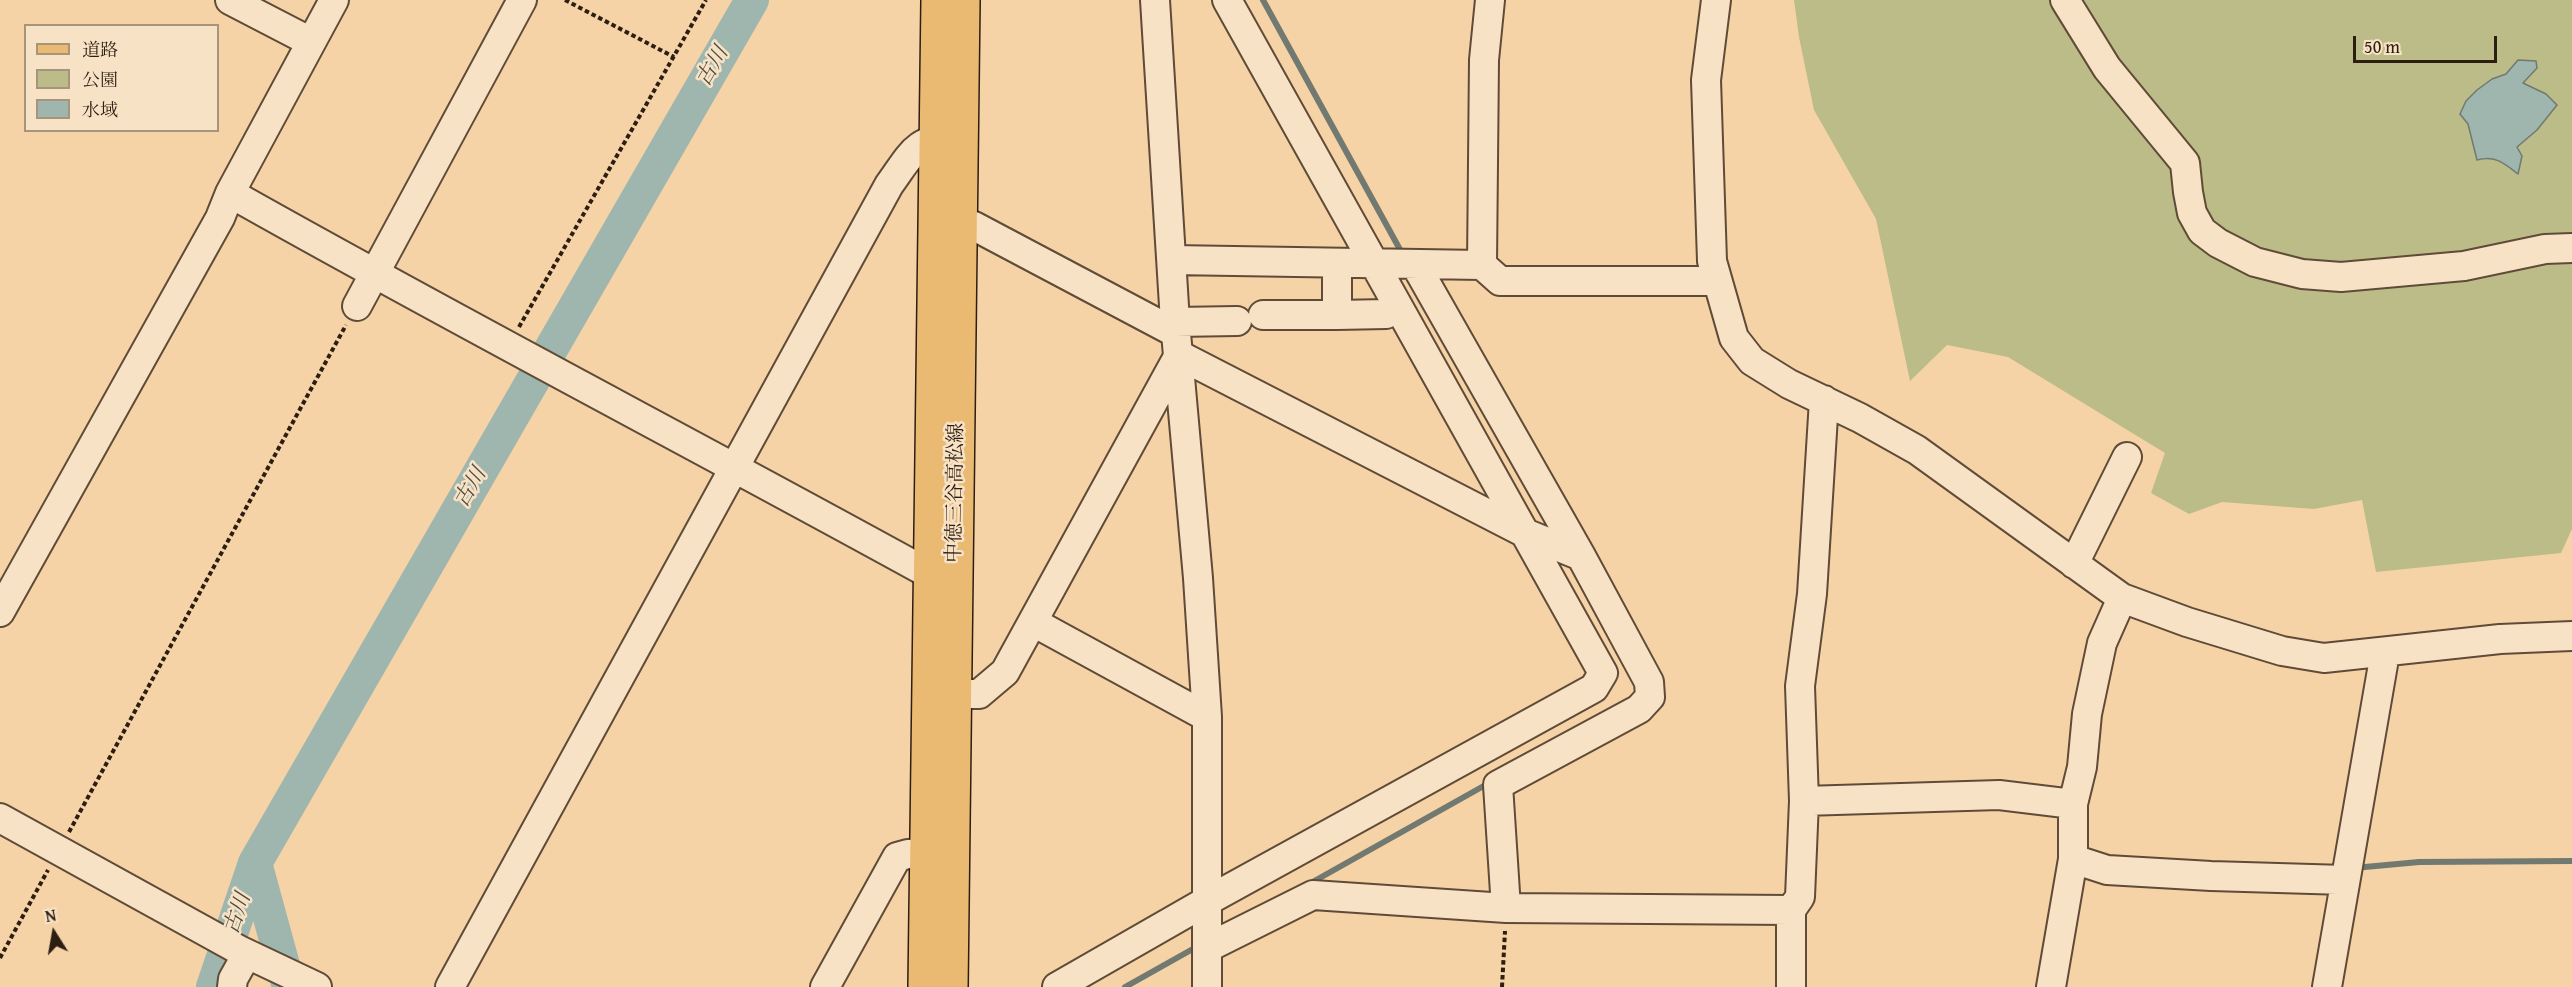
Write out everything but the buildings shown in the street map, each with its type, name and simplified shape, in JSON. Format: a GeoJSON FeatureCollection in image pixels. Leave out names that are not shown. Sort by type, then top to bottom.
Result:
{"type":"FeatureCollection","features":[{"type":"Feature","properties":{"kind":"main road","name":"中徳三谷高松線"},"geometry":{"type":"LineString","coordinates":[[938,0],[959,225],[942,581]]}},
{"type":"Feature","properties":{"kind":"main road","name":"中徳三谷高松線"},"geometry":{"type":"LineString","coordinates":[[951,987],[940,852],[942,581],[949,137],[963,0]]}},
{"type":"Feature","properties":{"kind":"main road","name":"中徳三谷高松線"},"geometry":{"type":"LineString","coordinates":[[925,987],[940,852]]}},
{"type":"Feature","properties":{"kind":"street"},"geometry":{"type":"LineString","coordinates":[[230,0],[311,42]]}},
{"type":"Feature","properties":{"kind":"street"},"geometry":{"type":"LineString","coordinates":[[0,612],[226,204],[334,0]]}},
{"type":"Feature","properties":{"kind":"street"},"geometry":{"type":"LineString","coordinates":[[352,315],[522,0]]}},
{"type":"Feature","properties":{"kind":"street"},"geometry":{"type":"LineString","coordinates":[[1155,0],[1177,337],[1198,578],[1207,717],[1208,987]]}},
{"type":"Feature","properties":{"kind":"street"},"geometry":{"type":"LineString","coordinates":[[1057,987],[1207,901],[1594,688],[1603,673],[1227,0]]}},
{"type":"Feature","properties":{"kind":"street"},"geometry":{"type":"LineString","coordinates":[[1482,265],[1484,60],[1490,0]]}},
{"type":"Feature","properties":{"kind":"street"},"geometry":{"type":"LineString","coordinates":[[1716,0],[1706,80],[1712,261],[1734,338],[1752,361],[1788,384],[1824,400],[1917,450],[2122,598],[2187,622],[2282,651],[2324,658],[2500,639],[2572,636]]}},
{"type":"Feature","properties":{"kind":"street"},"geometry":{"type":"LineString","coordinates":[[2065,0],[2107,68],[2186,163],[2192,213],[2202,231],[2218,243],[2255,262],[2302,274],[2341,277],[2464,266],[2545,249],[2572,248]]}},
{"type":"Feature","properties":{"kind":"street"},"geometry":{"type":"LineString","coordinates":[[454,986],[889,185],[917,146],[949,137]]}},
{"type":"Feature","properties":{"kind":"street"},"geometry":{"type":"LineString","coordinates":[[226,204],[375,275],[735,466],[942,581]]}},
{"type":"Feature","properties":{"kind":"street"},"geometry":{"type":"LineString","coordinates":[[959,225],[974,226],[1177,337],[1525,533],[1581,556]]}},
{"type":"Feature","properties":{"kind":"street"},"geometry":{"type":"LineString","coordinates":[[1172,260],[1482,265],[1500,281],[1717,281]]}},
{"type":"Feature","properties":{"kind":"street"},"geometry":{"type":"LineString","coordinates":[[1337,315],[1338,263]]}},
{"type":"Feature","properties":{"kind":"street"},"geometry":{"type":"LineString","coordinates":[[1415,264],[1581,556],[1649,682],[1650,698],[1639,709],[1498,785],[1506,908]]}},
{"type":"Feature","properties":{"kind":"street"},"geometry":{"type":"LineString","coordinates":[[942,694],[980,694],[1005,672],[1033,622],[1177,337],[1250,318],[1386,314]]}},
{"type":"Feature","properties":{"kind":"street"},"geometry":{"type":"LineString","coordinates":[[1791,987],[1791,910],[1800,897],[1804,801],[1800,686],[1812,594],[1824,400]]}},
{"type":"Feature","properties":{"kind":"street"},"geometry":{"type":"LineString","coordinates":[[2074,564],[2127,457]]}},
{"type":"Feature","properties":{"kind":"street"},"geometry":{"type":"LineString","coordinates":[[2051,987],[2073,859],[2073,804],[2082,767],[2087,714],[2102,643],[2122,598]]}},
{"type":"Feature","properties":{"kind":"street"},"geometry":{"type":"LineString","coordinates":[[1033,622],[1207,717]]}},
{"type":"Feature","properties":{"kind":"street"},"geometry":{"type":"LineString","coordinates":[[2326,987],[2385,653]]}},
{"type":"Feature","properties":{"kind":"street"},"geometry":{"type":"LineString","coordinates":[[1804,801],[1999,795],[2073,804]]}},
{"type":"Feature","properties":{"kind":"street"},"geometry":{"type":"LineString","coordinates":[[0,818],[289,977]]}},
{"type":"Feature","properties":{"kind":"street"},"geometry":{"type":"LineString","coordinates":[[825,987],[897,858],[908,854],[940,852]]}},
{"type":"Feature","properties":{"kind":"street"},"geometry":{"type":"LineString","coordinates":[[2073,859],[2108,870],[2344,880]]}},
{"type":"Feature","properties":{"kind":"street"},"geometry":{"type":"LineString","coordinates":[[1207,948],[1313,894],[1506,908],[1791,910]]}},
{"type":"Feature","properties":{"kind":"street"},"geometry":{"type":"LineString","coordinates":[[232,987],[244,952]]}},
{"type":"Feature","properties":{"kind":"path"},"geometry":{"type":"LineString","coordinates":[[565,0],[675,57]]}},
{"type":"Feature","properties":{"kind":"path"},"geometry":{"type":"LineString","coordinates":[[513,348],[706,0]]}},
{"type":"Feature","properties":{"kind":"path"},"geometry":{"type":"LineString","coordinates":[[0,958],[352,315]]}},
{"type":"Feature","properties":{"kind":"path"},"geometry":{"type":"LineString","coordinates":[[1502,987],[1506,908]]}},
{"type":"Feature","properties":{"kind":"green space"},"geometry":{"type":"Polygon","coordinates":[[[1794,0],[2572,0],[2572,529],[2561,553],[2376,572],[2362,500],[2314,509],[2222,502],[2189,514],[2151,493],[2165,453],[2008,357],[1947,345],[1910,381],[1876,219],[1814,110],[1794,0]]]}},
{"type":"Feature","properties":{"kind":"water"},"geometry":{"type":"Polygon","coordinates":[[[2518,60],[2536,61],[2537,68],[2523,83],[2546,94],[2557,105],[2537,130],[2517,147],[2522,156],[2518,174],[2504,163],[2494,159],[2477,160],[2468,124],[2460,114],[2466,101],[2477,90],[2492,79],[2506,74],[2518,60]]]}},
{"type":"Feature","properties":{"kind":"waterway","name":"古川"},"geometry":{"type":"LineString","coordinates":[[213,987],[255,863],[752,0]]}},
{"type":"Feature","properties":{"kind":"waterway"},"geometry":{"type":"LineString","coordinates":[[1263,0],[1403,255]]}},
{"type":"Feature","properties":{"kind":"waterway"},"geometry":{"type":"LineString","coordinates":[[1309,884],[1489,783]]}},
{"type":"Feature","properties":{"kind":"waterway"},"geometry":{"type":"LineString","coordinates":[[2354,868],[2419,862],[2572,861]]}},
{"type":"Feature","properties":{"kind":"waterway"},"geometry":{"type":"LineString","coordinates":[[255,863],[289,987]]}},
{"type":"Feature","properties":{"kind":"waterway"},"geometry":{"type":"LineString","coordinates":[[1125,987],[1191,950]]}}]}
